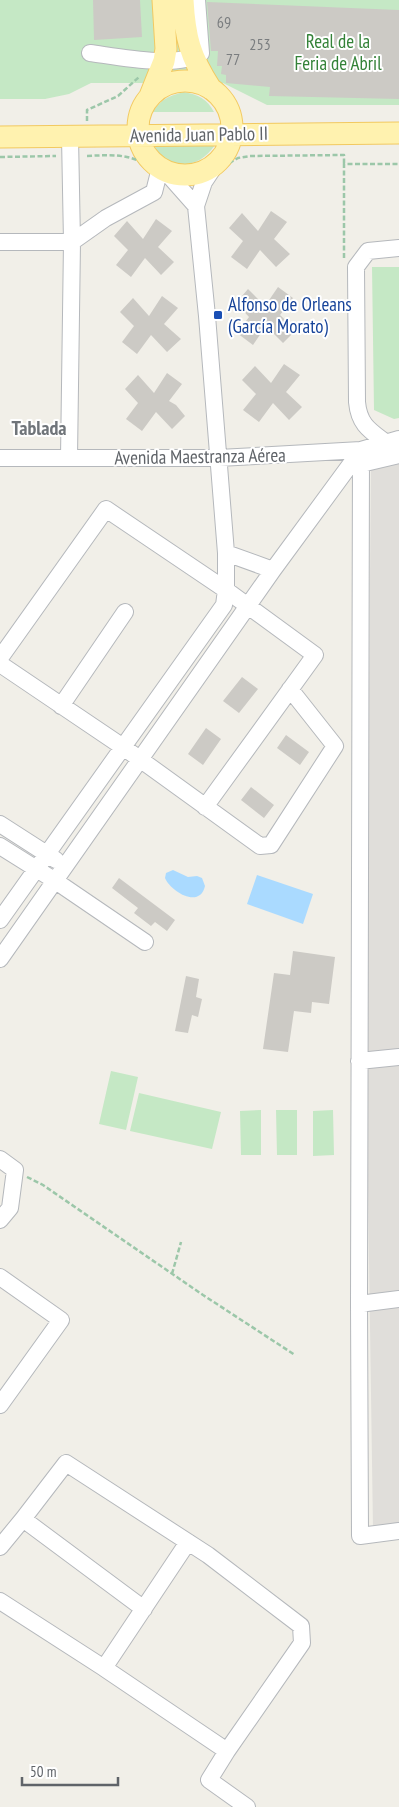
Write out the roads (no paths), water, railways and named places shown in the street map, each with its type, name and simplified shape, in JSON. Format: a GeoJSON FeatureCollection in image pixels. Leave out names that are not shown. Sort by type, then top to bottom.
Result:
{"type":"FeatureCollection","features":[{"type":"Feature","properties":{"kind":"main road"},"geometry":{"type":"LineString","coordinates":[[163,0],[166,49],[164,61],[150,96],[142,108],[138,129],[143,150],[152,162],[163,170],[178,175],[192,175],[216,164],[224,155],[229,145],[232,127],[228,108],[211,89],[197,68],[193,58],[184,28],[183,0]]}},
{"type":"Feature","properties":{"kind":"main road"},"geometry":{"type":"LineString","coordinates":[[150,96],[163,86],[179,82],[196,82],[211,89]]}},
{"type":"Feature","properties":{"kind":"main road","name":"Avenida Juan Pablo II"},"geometry":{"type":"LineString","coordinates":[[0,124],[138,129],[399,121]]}},
{"type":"Feature","properties":{"kind":"main road","name":"Avenida Juan Pablo II"},"geometry":{"type":"LineString","coordinates":[[232,127],[399,133]]}},
{"type":"Feature","properties":{"kind":"main road","name":"Avenida Juan Pablo II"},"geometry":{"type":"LineString","coordinates":[[0,137],[70,146],[138,129]]}},
{"type":"Feature","properties":{"kind":"street"},"geometry":{"type":"LineString","coordinates":[[90,53],[164,61],[193,58],[201,53],[198,0]]}},
{"type":"Feature","properties":{"kind":"street"},"geometry":{"type":"LineString","coordinates":[[69,458],[72,242],[70,146]]}},
{"type":"Feature","properties":{"kind":"street"},"geometry":{"type":"LineString","coordinates":[[0,920],[224,605],[226,553],[196,206],[204,182],[216,164]]}},
{"type":"Feature","properties":{"kind":"street"},"geometry":{"type":"LineString","coordinates":[[0,242],[72,242],[106,218],[154,192],[163,170],[196,206]]}},
{"type":"Feature","properties":{"kind":"street"},"geometry":{"type":"LineString","coordinates":[[392,441],[368,430],[358,415],[356,267],[368,251],[399,248]]}},
{"type":"Feature","properties":{"kind":"street","name":"Avenida Maestranza Aérea"},"geometry":{"type":"LineString","coordinates":[[0,458],[361,457],[392,441]]}},
{"type":"Feature","properties":{"kind":"street"},"geometry":{"type":"LineString","coordinates":[[0,959],[273,570],[361,457],[399,455]]}},
{"type":"Feature","properties":{"kind":"street"},"geometry":{"type":"LineString","coordinates":[[361,457],[360,1536],[399,1531]]}},
{"type":"Feature","properties":{"kind":"street"},"geometry":{"type":"LineString","coordinates":[[0,658],[106,509],[226,590],[315,655],[205,807]]}},
{"type":"Feature","properties":{"kind":"street"},"geometry":{"type":"LineString","coordinates":[[226,553],[273,570]]}},
{"type":"Feature","properties":{"kind":"street"},"geometry":{"type":"LineString","coordinates":[[61,706],[125,612]]}},
{"type":"Feature","properties":{"kind":"street"},"geometry":{"type":"LineString","coordinates":[[0,664],[123,747],[260,846],[271,845],[335,746],[290,689]]}},
{"type":"Feature","properties":{"kind":"street"},"geometry":{"type":"LineString","coordinates":[[0,824],[65,865]]}},
{"type":"Feature","properties":{"kind":"street"},"geometry":{"type":"LineString","coordinates":[[0,846],[145,942]]}},
{"type":"Feature","properties":{"kind":"street"},"geometry":{"type":"LineString","coordinates":[[359,1061],[399,1057]]}},
{"type":"Feature","properties":{"kind":"street"},"geometry":{"type":"LineString","coordinates":[[0,1159],[15,1170],[10,1208],[0,1220]]}},
{"type":"Feature","properties":{"kind":"street"},"geometry":{"type":"LineString","coordinates":[[0,1277],[61,1320],[0,1405]]}},
{"type":"Feature","properties":{"kind":"street"},"geometry":{"type":"LineString","coordinates":[[359,1304],[399,1299]]}},
{"type":"Feature","properties":{"kind":"street"},"geometry":{"type":"LineString","coordinates":[[0,1547],[66,1463],[188,1542],[301,1626],[302,1643],[226,1751],[209,1780],[247,1807]]}},
{"type":"Feature","properties":{"kind":"street"},"geometry":{"type":"LineString","coordinates":[[23,1519],[144,1609]]}},
{"type":"Feature","properties":{"kind":"street"},"geometry":{"type":"LineString","coordinates":[[104,1668],[188,1542]]}},
{"type":"Feature","properties":{"kind":"street"},"geometry":{"type":"LineString","coordinates":[[0,1601],[104,1668],[226,1751]]}},
{"type":"Feature","properties":{"kind":"water"},"geometry":{"type":"Polygon","coordinates":[[[173,870],[188,877],[197,876],[202,878],[205,886],[202,893],[192,897],[179,893],[165,878],[166,873],[173,870]]]}},
{"type":"Feature","properties":{"kind":"water"},"geometry":{"type":"Polygon","coordinates":[[[257,875],[313,894],[303,924],[247,904],[257,875]]]}},
{"type":"Feature","properties":{"kind":"place","name":"Alfonso de Orleans (García Morato)"},"geometry":{"type":"Point","coordinates":[218,315]}},
{"type":"Feature","properties":{"kind":"district","name":"Tablada"},"geometry":{"type":"Point","coordinates":[39,428]}},
{"type":"Feature","properties":{"kind":"park label","name":"Real de la Feria de Abril"},"geometry":{"type":"Point","coordinates":[338,52]}}]}
